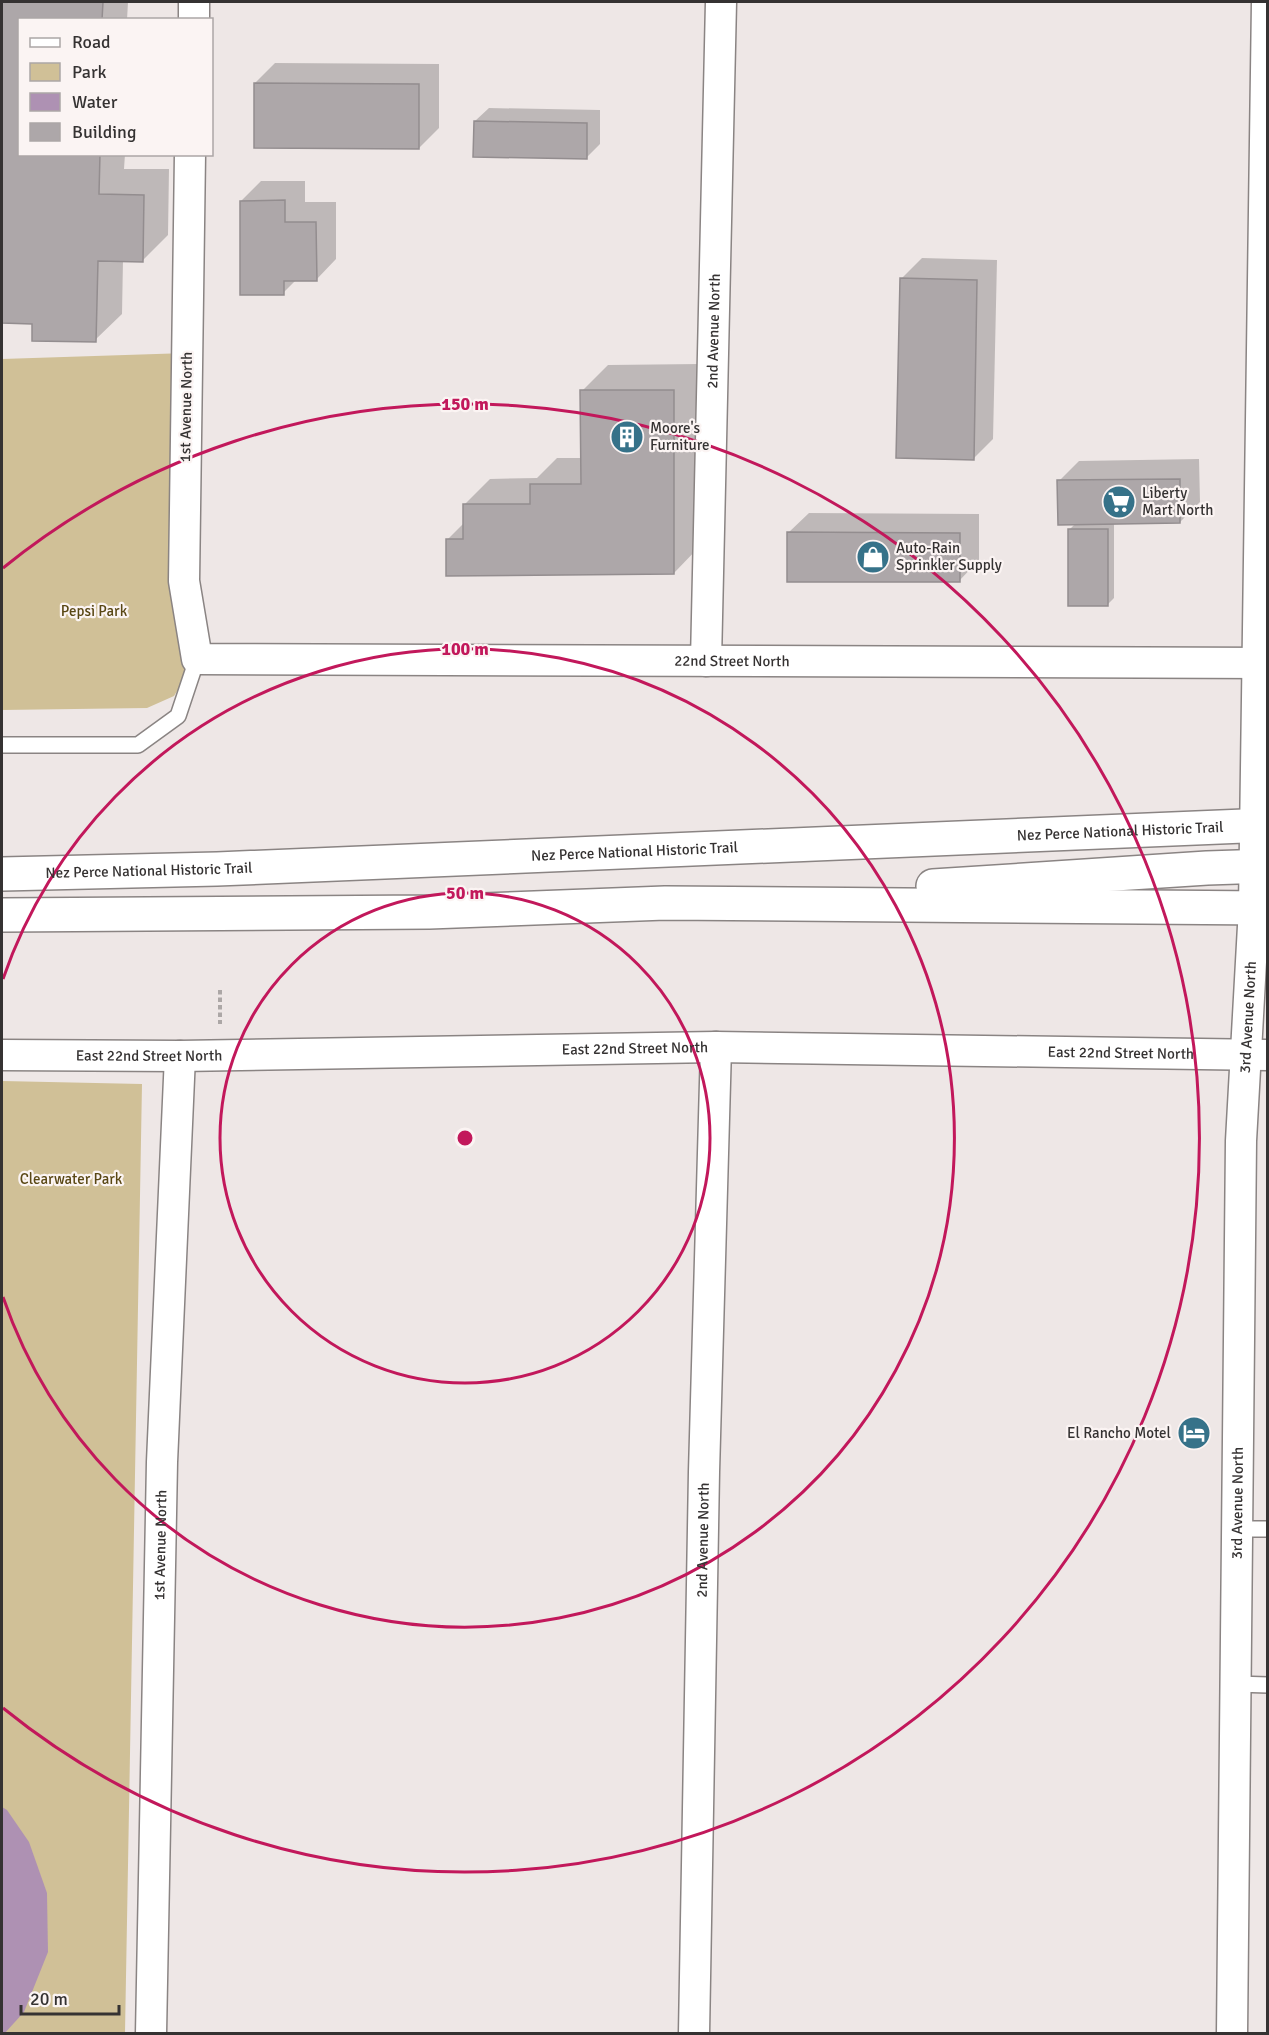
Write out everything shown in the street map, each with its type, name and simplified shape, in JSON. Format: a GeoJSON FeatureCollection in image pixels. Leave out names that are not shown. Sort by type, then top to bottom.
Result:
{"type":"FeatureCollection","features":[{"type":"Feature","properties":{"kind":"highway","name":"Nez Perce National Historic Trail"},"geometry":{"type":"LineString","coordinates":[[2,874],[229,869],[1261,825]]}},
{"type":"Feature","properties":{"kind":"highway"},"geometry":{"type":"LineString","coordinates":[[2,915],[429,912],[665,903],[1261,866]]}},
{"type":"Feature","properties":{"kind":"highway"},"geometry":{"type":"LineString","coordinates":[[665,903],[1261,908]]}},
{"type":"Feature","properties":{"kind":"street"},"geometry":{"type":"LineString","coordinates":[[194,2],[194,18]]}},
{"type":"Feature","properties":{"kind":"street","name":"2nd Avenue North"},"geometry":{"type":"LineString","coordinates":[[706,661],[721,2]]}},
{"type":"Feature","properties":{"kind":"street","name":"3rd Avenue North"},"geometry":{"type":"LineString","coordinates":[[1232,2034],[1241,1141],[1257,1055],[1261,908],[1267,2]]}},
{"type":"Feature","properties":{"kind":"street","name":"1st Avenue North"},"geometry":{"type":"LineString","coordinates":[[190,156],[184,581],[197,659]]}},
{"type":"Feature","properties":{"kind":"street","name":"22nd Street North"},"geometry":{"type":"LineString","coordinates":[[197,659],[1263,664]]}},
{"type":"Feature","properties":{"kind":"street","name":"2nd Avenue North"},"geometry":{"type":"LineString","coordinates":[[694,2034],[704,1472],[716,1047]]}},
{"type":"Feature","properties":{"kind":"street","name":"East 22nd Street North"},"geometry":{"type":"LineString","coordinates":[[2,1054],[180,1056],[716,1047],[1257,1055]]}},
{"type":"Feature","properties":{"kind":"street","name":"1st Avenue North"},"geometry":{"type":"LineString","coordinates":[[151,2034],[162,1462],[180,1056]]}},
{"type":"Feature","properties":{"kind":"lane"},"geometry":{"type":"LineString","coordinates":[[2,745],[138,745],[178,716],[197,659]]}},
{"type":"Feature","properties":{"kind":"lane"},"geometry":{"type":"LineString","coordinates":[[1237,1529],[1268,1529]]}},
{"type":"Feature","properties":{"kind":"lane"},"geometry":{"type":"LineString","coordinates":[[1236,1684],[1268,1685]]}},
{"type":"Feature","properties":{"kind":"path"},"geometry":{"type":"LineString","coordinates":[[219,990],[219,1024]]}},
{"type":"Feature","properties":{"kind":"green space","name":"Pepsi Park"},"geometry":{"type":"Polygon","coordinates":[[[187,353],[197,659],[174,696],[147,708],[2,710],[2,359],[187,353]]]}},
{"type":"Feature","properties":{"kind":"green space","name":"Clearwater Park"},"geometry":{"type":"Polygon","coordinates":[[[2,1081],[142,1084],[125,2033],[2,2034],[2,1081]]]}},
{"type":"Feature","properties":{"kind":"water"},"geometry":{"type":"Polygon","coordinates":[[[2,1807],[7,1810],[29,1842],[47,1893],[48,1952],[24,2012],[4,2034],[2,2033],[2,1807]]]}},
{"type":"Feature","properties":{"kind":"building"},"geometry":{"type":"Polygon","coordinates":[[[2,2],[103,2],[102,18],[18,18],[18,156],[100,156],[99,194],[144,195],[143,262],[98,261],[96,342],[32,341],[32,324],[2,323],[2,2]]]}},
{"type":"Feature","properties":{"kind":"building"},"geometry":{"type":"Polygon","coordinates":[[[254,83],[419,84],[419,149],[254,148],[254,83]]]}},
{"type":"Feature","properties":{"kind":"building"},"geometry":{"type":"Polygon","coordinates":[[[474,121],[587,123],[587,159],[473,157],[474,121]]]}},
{"type":"Feature","properties":{"kind":"building"},"geometry":{"type":"Polygon","coordinates":[[[285,200],[285,222],[316,222],[317,281],[284,281],[284,295],[240,295],[240,201],[285,200]]]}},
{"type":"Feature","properties":{"kind":"building"},"geometry":{"type":"Polygon","coordinates":[[[900,278],[977,280],[974,460],[896,458],[900,278]]]}},
{"type":"Feature","properties":{"kind":"building","name":"Moore's Furniture"},"geometry":{"type":"Polygon","coordinates":[[[580,390],[674,390],[674,574],[446,576],[446,539],[463,539],[463,504],[530,504],[530,484],[581,484],[580,390]]]}},
{"type":"Feature","properties":{"kind":"building","name":"Liberty Mart North"},"geometry":{"type":"Polygon","coordinates":[[[1180,479],[1180,523],[1058,525],[1057,480],[1180,479]]]}},
{"type":"Feature","properties":{"kind":"building"},"geometry":{"type":"Polygon","coordinates":[[[1068,529],[1108,529],[1108,606],[1068,606],[1068,529]]]}},
{"type":"Feature","properties":{"kind":"building","name":"Auto-Rain Sprinkler Supply"},"geometry":{"type":"Polygon","coordinates":[[[787,532],[960,533],[960,582],[787,582],[787,532]]]}},
{"type":"Feature","properties":{"kind":"place","name":"Moore's Furniture"},"geometry":{"type":"Point","coordinates":[627,437]}},
{"type":"Feature","properties":{"kind":"place","name":"Liberty Mart North"},"geometry":{"type":"Point","coordinates":[1119,502]}},
{"type":"Feature","properties":{"kind":"place","name":"Auto-Rain Sprinkler Supply"},"geometry":{"type":"Point","coordinates":[873,557]}},
{"type":"Feature","properties":{"kind":"place","name":"El Rancho Motel"},"geometry":{"type":"Point","coordinates":[1194,1433]}}]}
